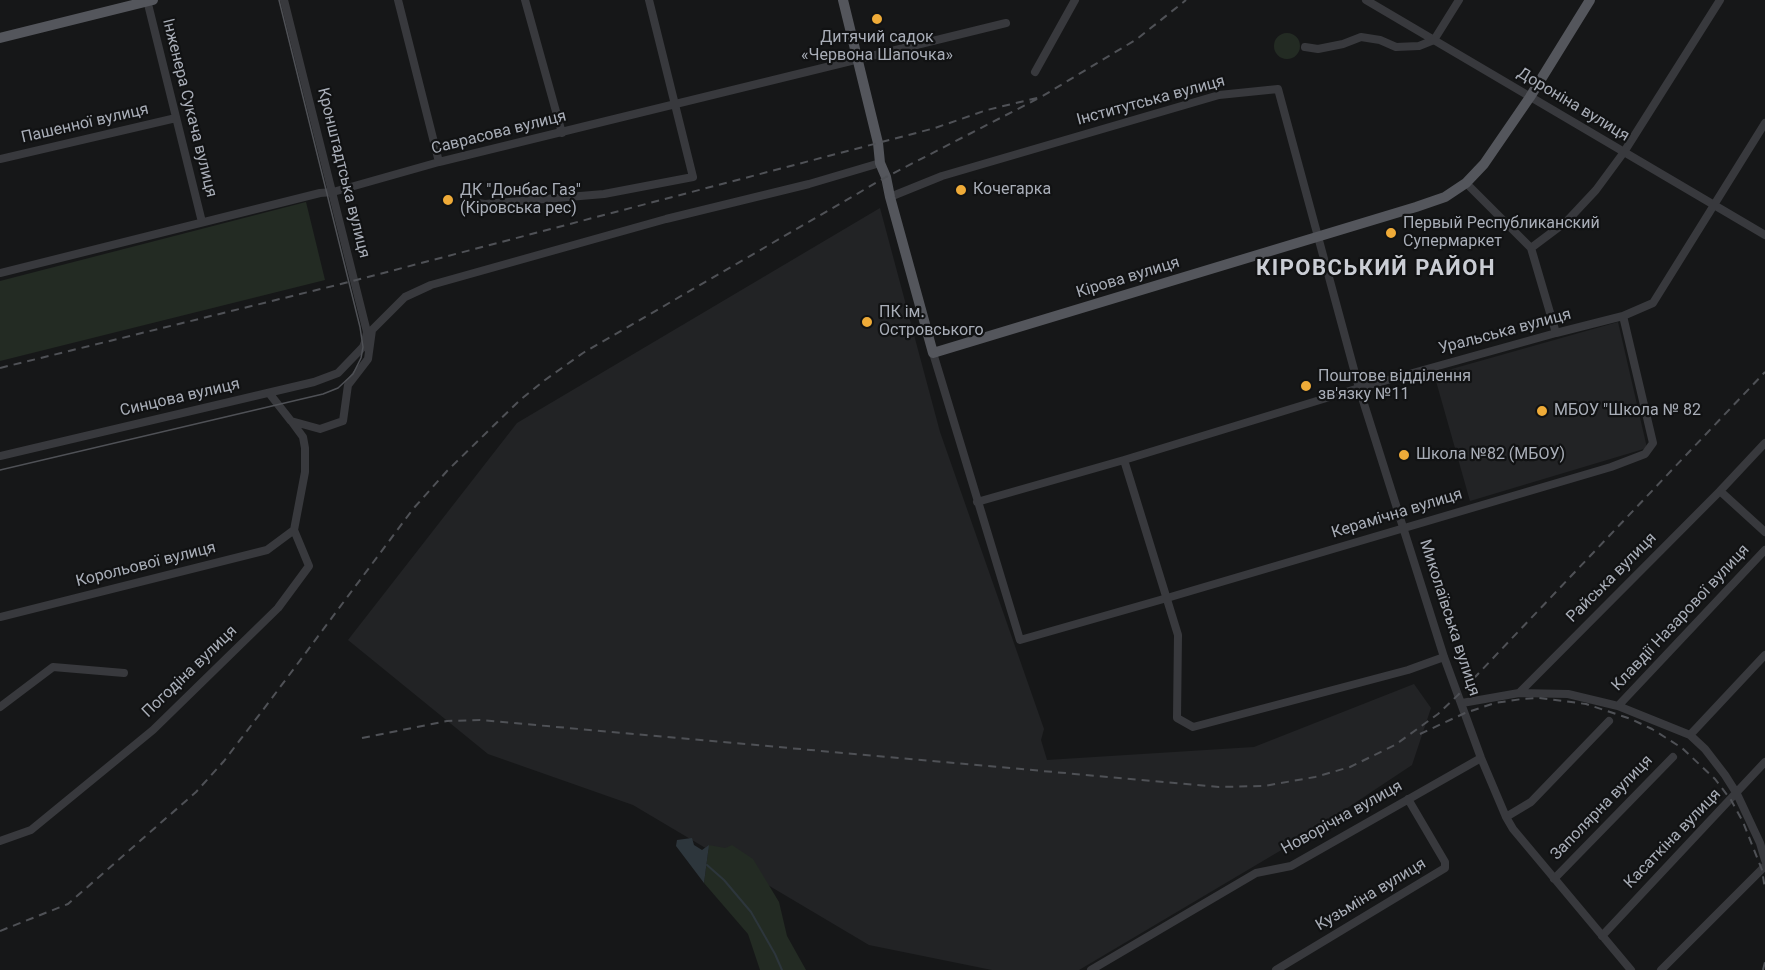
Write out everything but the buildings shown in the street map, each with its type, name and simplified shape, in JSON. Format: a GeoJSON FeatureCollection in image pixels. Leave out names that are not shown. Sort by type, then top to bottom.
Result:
{"type":"FeatureCollection","features":[{"type":"Feature","properties":{"kind":"main road"},"geometry":{"type":"LineString","coordinates":[[0,38],[150,0]]}},
{"type":"Feature","properties":{"kind":"main road"},"geometry":{"type":"LineString","coordinates":[[843,0],[878,143],[880,163],[886,177],[933,353]]}},
{"type":"Feature","properties":{"kind":"main road","name":"Кірова вулиця"},"geometry":{"type":"LineString","coordinates":[[933,353],[1445,197],[1466,183],[1484,164],[1530,97],[1590,0]]}},
{"type":"Feature","properties":{"kind":"street","name":"Інженера Сукача вулиця"},"geometry":{"type":"LineString","coordinates":[[150,0],[202,222]]}},
{"type":"Feature","properties":{"kind":"street","name":"Кронштадтська вулиця"},"geometry":{"type":"LineString","coordinates":[[284,0],[367,332],[365,342],[358,352]]}},
{"type":"Feature","properties":{"kind":"street"},"geometry":{"type":"LineString","coordinates":[[398,0],[439,162]]}},
{"type":"Feature","properties":{"kind":"street"},"geometry":{"type":"LineString","coordinates":[[525,0],[562,132]]}},
{"type":"Feature","properties":{"kind":"street"},"geometry":{"type":"LineString","coordinates":[[478,203],[604,194],[693,177],[649,0]]}},
{"type":"Feature","properties":{"kind":"street"},"geometry":{"type":"LineString","coordinates":[[1035,72],[1075,0]]}},
{"type":"Feature","properties":{"kind":"street","name":"Дороніна вулиця"},"geometry":{"type":"LineString","coordinates":[[1366,0],[1765,235]]}},
{"type":"Feature","properties":{"kind":"street"},"geometry":{"type":"LineString","coordinates":[[1305,47],[1318,49],[1343,44],[1361,37],[1380,40],[1396,47],[1419,46],[1434,40],[1459,0]]}},
{"type":"Feature","properties":{"kind":"street"},"geometry":{"type":"LineString","coordinates":[[1531,248],[1567,221],[1596,190],[1624,152],[1720,0]]}},
{"type":"Feature","properties":{"kind":"street","name":"Саврасова вулиця"},"geometry":{"type":"LineString","coordinates":[[0,273],[320,193],[333,192],[439,162],[1006,23]]}},
{"type":"Feature","properties":{"kind":"street","name":"Інститутська вулиця"},"geometry":{"type":"LineString","coordinates":[[890,197],[942,176],[1219,95],[1278,89],[1318,236]]}},
{"type":"Feature","properties":{"kind":"street","name":"Пашенної вулиця"},"geometry":{"type":"LineString","coordinates":[[0,159],[176,118]]}},
{"type":"Feature","properties":{"kind":"street","name":"Уральська вулиця"},"geometry":{"type":"LineString","coordinates":[[977,502],[1359,388],[1623,316],[1653,303],[1765,123]]}},
{"type":"Feature","properties":{"kind":"street"},"geometry":{"type":"LineString","coordinates":[[291,421],[320,429],[344,421],[348,385],[368,359],[372,330],[405,297],[431,285],[666,219],[809,184],[880,163]]}},
{"type":"Feature","properties":{"kind":"street"},"geometry":{"type":"LineString","coordinates":[[1466,183],[1531,248],[1556,333]]}},
{"type":"Feature","properties":{"kind":"street","name":"Миколаївська вулиця"},"geometry":{"type":"LineString","coordinates":[[1318,236],[1359,388],[1444,657],[1506,818],[1631,970]]}},
{"type":"Feature","properties":{"kind":"street","name":"Керамічна вулиця"},"geometry":{"type":"LineString","coordinates":[[977,502],[1020,640],[1167,598],[1611,467],[1645,454],[1653,443],[1623,316]]}},
{"type":"Feature","properties":{"kind":"street","name":"Синцова вулиця"},"geometry":{"type":"LineString","coordinates":[[0,456],[314,382],[338,373],[358,352]]}},
{"type":"Feature","properties":{"kind":"street"},"geometry":{"type":"LineString","coordinates":[[933,353],[977,502]]}},
{"type":"Feature","properties":{"kind":"street"},"geometry":{"type":"LineString","coordinates":[[269,393],[303,437],[305,472],[294,530]]}},
{"type":"Feature","properties":{"kind":"street","name":"Райська вулиця"},"geometry":{"type":"LineString","coordinates":[[1519,693],[1720,491],[1765,442]]}},
{"type":"Feature","properties":{"kind":"street"},"geometry":{"type":"LineString","coordinates":[[1124,460],[1178,635],[1176,718],[1193,727],[1408,670],[1444,657]]}},
{"type":"Feature","properties":{"kind":"street"},"geometry":{"type":"LineString","coordinates":[[1720,491],[1765,532]]}},
{"type":"Feature","properties":{"kind":"street","name":"Корольової вулиця"},"geometry":{"type":"LineString","coordinates":[[0,616],[267,550],[294,530]]}},
{"type":"Feature","properties":{"kind":"street","name":"Погодіна вулиця"},"geometry":{"type":"LineString","coordinates":[[0,841],[31,830],[153,730],[278,608],[309,566],[294,530]]}},
{"type":"Feature","properties":{"kind":"street","name":"Клавдії Назарової вулиця"},"geometry":{"type":"LineString","coordinates":[[1618,706],[1765,550]]}},
{"type":"Feature","properties":{"kind":"street"},"geometry":{"type":"LineString","coordinates":[[1690,735],[1765,655]]}},
{"type":"Feature","properties":{"kind":"street"},"geometry":{"type":"LineString","coordinates":[[0,707],[53,667],[124,672]]}},
{"type":"Feature","properties":{"kind":"street"},"geometry":{"type":"LineString","coordinates":[[1461,703],[1519,693],[1568,694],[1618,706],[1690,735],[1718,766],[1737,794],[1760,843],[1765,860]]}},
{"type":"Feature","properties":{"kind":"street"},"geometry":{"type":"LineString","coordinates":[[1506,818],[1531,802],[1609,721]]}},
{"type":"Feature","properties":{"kind":"street","name":"Заполярна вулиця"},"geometry":{"type":"LineString","coordinates":[[1554,879],[1673,757]]}},
{"type":"Feature","properties":{"kind":"street","name":"Новорічна вулиця"},"geometry":{"type":"LineString","coordinates":[[1090,970],[1256,873],[1292,866],[1481,758]]}},
{"type":"Feature","properties":{"kind":"street","name":"Касаткіна вулиця"},"geometry":{"type":"LineString","coordinates":[[1602,936],[1765,762]]}},
{"type":"Feature","properties":{"kind":"street","name":"Кузьміна вулиця"},"geometry":{"type":"LineString","coordinates":[[1276,970],[1445,868],[1445,862],[1408,799]]}},
{"type":"Feature","properties":{"kind":"street"},"geometry":{"type":"LineString","coordinates":[[1661,970],[1765,866]]}},
{"type":"Feature","properties":{"kind":"shaded area"},"geometry":{"type":"Polygon","coordinates":[[[1287,33],[1296,37],[1300,46],[1296,55],[1287,59],[1278,55],[1274,46],[1278,37],[1287,33]]]}},
{"type":"Feature","properties":{"kind":"shaded area"},"geometry":{"type":"Polygon","coordinates":[[[306,202],[325,280],[0,361],[0,281],[306,202]]]}},
{"type":"Feature","properties":{"kind":"shaded area"},"geometry":{"type":"Polygon","coordinates":[[[880,208],[940,432],[1044,729],[1041,740],[1047,760],[1254,747],[1414,684],[1431,708],[1412,765],[1305,836],[1079,970],[992,970],[869,945],[633,805],[488,754],[348,640],[517,423],[880,208]]]}},
{"type":"Feature","properties":{"kind":"shaded area","name":"МБОУ \"Школа № 82"},"geometry":{"type":"Polygon","coordinates":[[[1618,322],[1647,448],[1470,501],[1434,374],[1618,322]]]}},
{"type":"Feature","properties":{"kind":"shaded area"},"geometry":{"type":"Polygon","coordinates":[[[692,838],[694,845],[702,850],[709,845],[704,883],[676,846],[677,840],[692,838]]]}},
{"type":"Feature","properties":{"kind":"shaded area"},"geometry":{"type":"Polygon","coordinates":[[[709,845],[725,848],[732,845],[753,859],[779,902],[787,936],[806,970],[760,970],[748,934],[704,883],[709,845]]]}},
{"type":"Feature","properties":{"kind":"waterway"},"geometry":{"type":"LineString","coordinates":[[707,865],[724,880],[751,912],[782,970]]}},
{"type":"Feature","properties":{"kind":"tram line"},"geometry":{"type":"LineString","coordinates":[[0,470],[323,394],[338,388],[353,374],[361,358],[363,347],[360,327],[279,0]]}},
{"type":"Feature","properties":{"kind":"railway"},"geometry":{"type":"LineString","coordinates":[[0,368],[349,282],[935,128],[987,110],[1041,97],[1137,39],[1186,0]]}},
{"type":"Feature","properties":{"kind":"railway"},"geometry":{"type":"LineString","coordinates":[[0,931],[68,904],[196,792],[224,761],[413,509],[447,471],[520,400],[583,353],[886,177],[1041,97]]}},
{"type":"Feature","properties":{"kind":"railway"},"geometry":{"type":"LineString","coordinates":[[362,738],[447,721],[480,720],[1219,787],[1264,786],[1315,777],[1350,767],[1395,745],[1438,714],[1765,372]]}},
{"type":"Feature","properties":{"kind":"railway"},"geometry":{"type":"LineString","coordinates":[[1420,734],[1465,713],[1495,703],[1522,699],[1539,698],[1586,704],[1631,719],[1682,748],[1715,779],[1731,800],[1743,822],[1762,870],[1765,889]]}},
{"type":"Feature","properties":{"kind":"railway"},"geometry":{"type":"LineString","coordinates":[[1763,970],[1765,962]]}},
{"type":"Feature","properties":{"kind":"place","name":"Дитячий садок «Червона Шапочка»"},"geometry":{"type":"Point","coordinates":[877,19]}},
{"type":"Feature","properties":{"kind":"place","name":"Кочегарка"},"geometry":{"type":"Point","coordinates":[961,190]}},
{"type":"Feature","properties":{"kind":"place","name":"ДК \"Донбас Газ\" (Кіровська рес)"},"geometry":{"type":"Point","coordinates":[448,200]}},
{"type":"Feature","properties":{"kind":"place","name":"Первый Республиканский Супермаркет"},"geometry":{"type":"Point","coordinates":[1391,233]}},
{"type":"Feature","properties":{"kind":"place","name":"ПК ім. Островського"},"geometry":{"type":"Point","coordinates":[867,322]}},
{"type":"Feature","properties":{"kind":"place","name":"Поштове відділення зв'язку №11"},"geometry":{"type":"Point","coordinates":[1306,386]}},
{"type":"Feature","properties":{"kind":"place","name":"МБОУ \"Школа № 82"},"geometry":{"type":"Point","coordinates":[1542,411]}},
{"type":"Feature","properties":{"kind":"place","name":"Школа №82 (МБОУ)"},"geometry":{"type":"Point","coordinates":[1404,455]}},
{"type":"Feature","properties":{"kind":"district","name":"КІРОВСЬКИЙ РАЙОН"},"geometry":{"type":"Point","coordinates":[1376,269]}}]}
